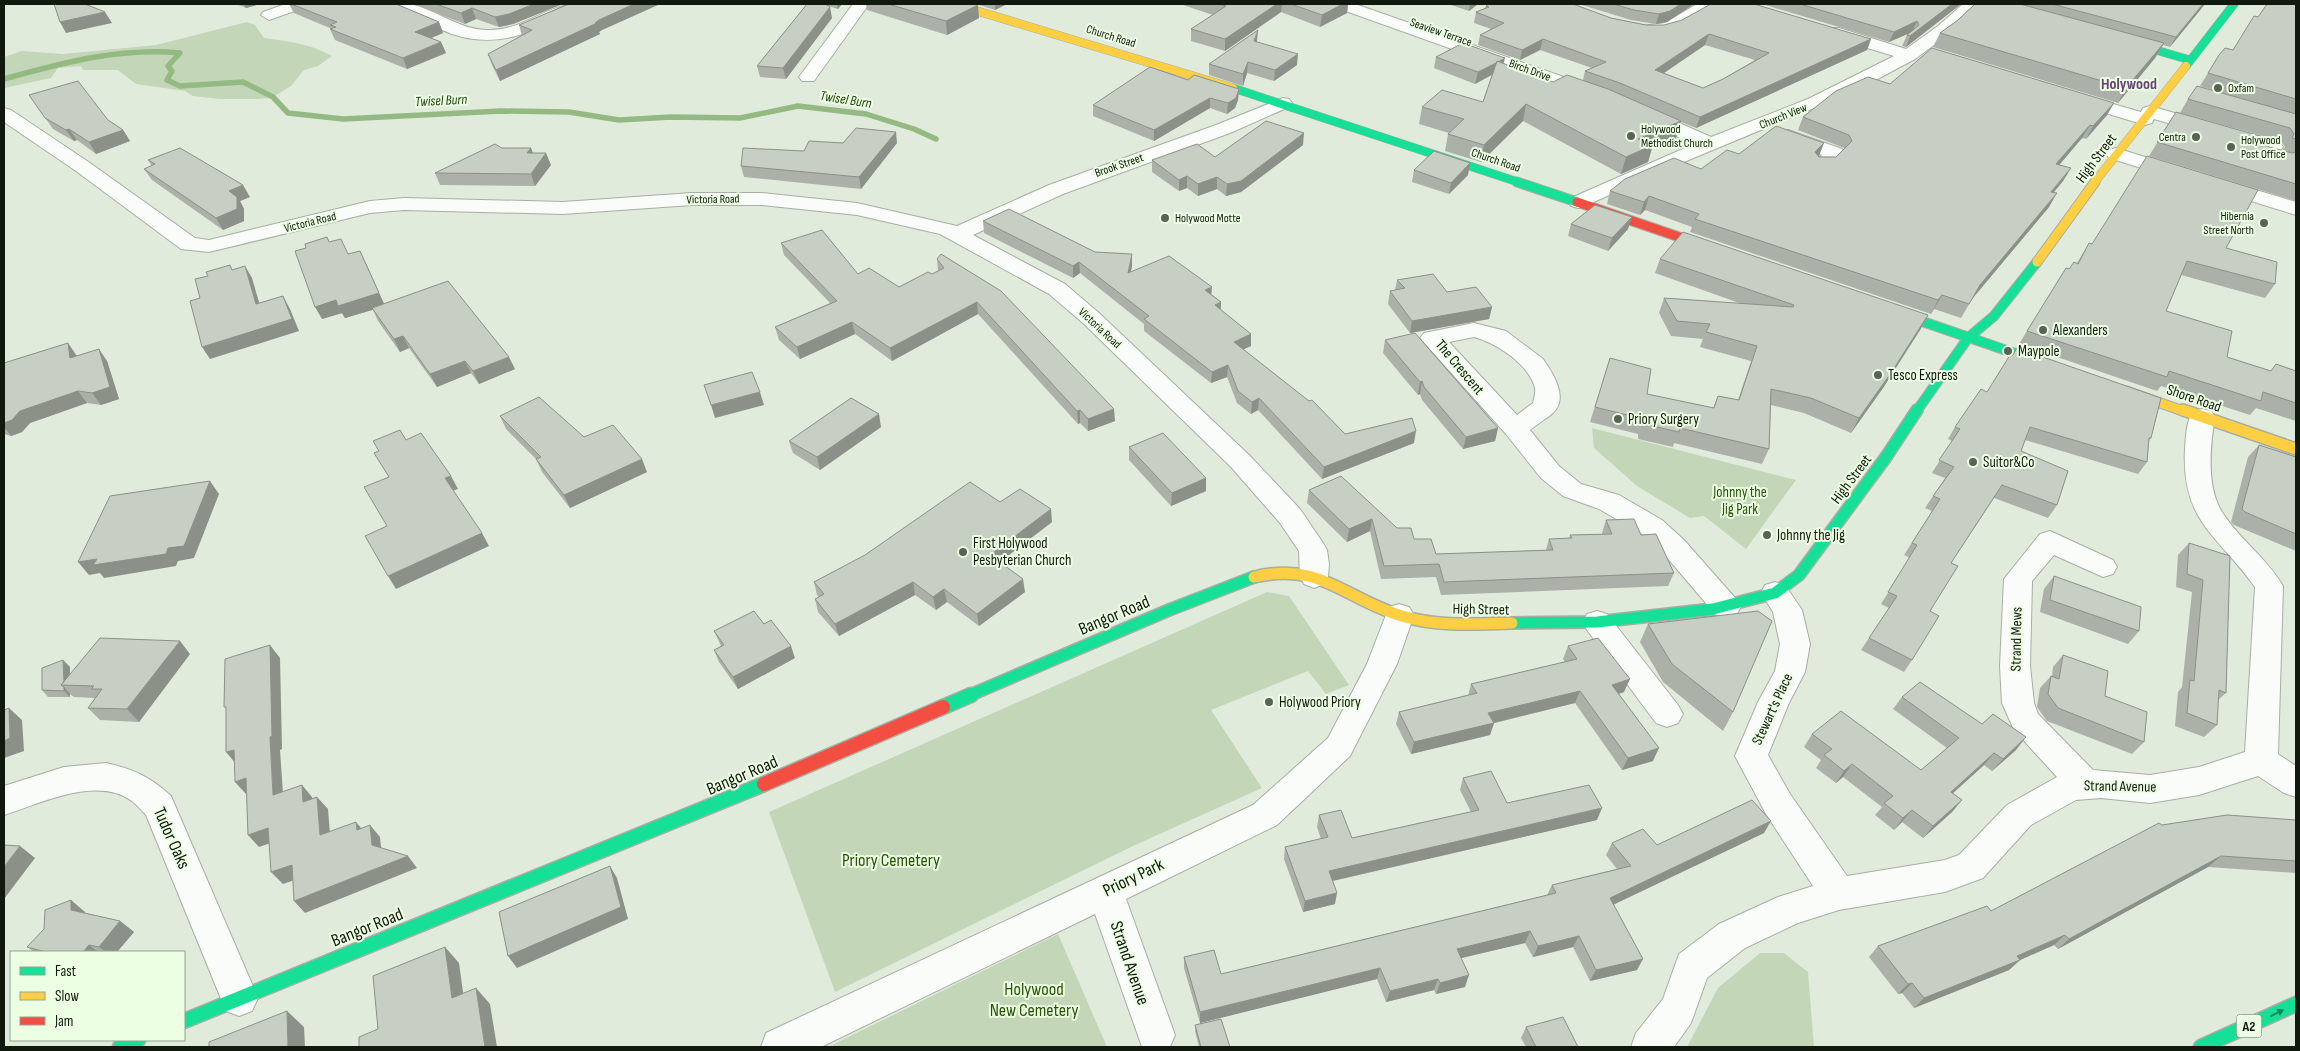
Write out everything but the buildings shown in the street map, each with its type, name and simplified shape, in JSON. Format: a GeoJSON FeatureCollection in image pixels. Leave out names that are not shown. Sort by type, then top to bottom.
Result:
{"type":"FeatureCollection","features":[{"type":"Feature","properties":{"kind":"main road","name":"Church Road"},"geometry":{"type":"LineString","coordinates":[[954,4],[1283,104],[1729,254]]}},
{"type":"Feature","properties":{"kind":"main road","name":"High Street"},"geometry":{"type":"LineString","coordinates":[[1314,577],[1399,615],[1420,621],[1457,624],[1597,622],[1726,607],[1775,593],[1799,575],[1886,457],[1968,338],[1994,316],[2054,240],[2116,154],[2175,87],[2190,60],[2234,4]]}},
{"type":"Feature","properties":{"kind":"main road"},"geometry":{"type":"LineString","coordinates":[[2113,38],[2190,60]]}},
{"type":"Feature","properties":{"kind":"main road"},"geometry":{"type":"LineString","coordinates":[[1878,306],[2062,369]]}},
{"type":"Feature","properties":{"kind":"main road","name":"Shore Road"},"geometry":{"type":"LineString","coordinates":[[2118,388],[2296,449]]}},
{"type":"Feature","properties":{"kind":"main road","name":"Bangor Road"},"geometry":{"type":"LineString","coordinates":[[185,1021],[684,818],[1169,610],[1264,573],[1290,572],[1314,577]]}},
{"type":"Feature","properties":{"kind":"main road","name":"A2"},"geometry":{"type":"LineString","coordinates":[[2201,1047],[2296,1004]]}},
{"type":"Feature","properties":{"kind":"main road"},"geometry":{"type":"LineString","coordinates":[[120,1047],[135,1041]]}},
{"type":"Feature","properties":{"kind":"street"},"geometry":{"type":"LineString","coordinates":[[269,15],[300,4]]}},
{"type":"Feature","properties":{"kind":"street"},"geometry":{"type":"LineString","coordinates":[[394,4],[472,34],[488,35],[520,29],[578,4]]}},
{"type":"Feature","properties":{"kind":"street"},"geometry":{"type":"LineString","coordinates":[[808,77],[861,4]]}},
{"type":"Feature","properties":{"kind":"street"},"geometry":{"type":"LineString","coordinates":[[1636,27],[1649,30],[1666,29],[1708,4]]}},
{"type":"Feature","properties":{"kind":"street","name":"Church View"},"geometry":{"type":"LineString","coordinates":[[1578,202],[1715,142],[1817,103],[1882,72],[1961,15],[1972,4]]}},
{"type":"Feature","properties":{"kind":"street","name":"Birch Drive"},"geometry":{"type":"LineString","coordinates":[[1352,5],[1608,96]]}},
{"type":"Feature","properties":{"kind":"street"},"geometry":{"type":"LineString","coordinates":[[1815,26],[1912,52],[1935,56]]}},
{"type":"Feature","properties":{"kind":"street"},"geometry":{"type":"LineString","coordinates":[[2057,92],[2273,147],[2267,155],[2282,159]]}},
{"type":"Feature","properties":{"kind":"street","name":"Brook Street"},"geometry":{"type":"LineString","coordinates":[[958,234],[1011,207],[1070,182],[1224,128],[1283,104]]}},
{"type":"Feature","properties":{"kind":"street"},"geometry":{"type":"LineString","coordinates":[[1630,105],[1715,142]]}},
{"type":"Feature","properties":{"kind":"street","name":"Victoria Road"},"geometry":{"type":"LineString","coordinates":[[4,114],[83,167],[189,244],[209,246],[370,207],[404,204],[563,208],[727,199],[786,201],[857,209],[918,221],[958,234],[1057,289],[1240,461],[1290,516],[1312,550],[1315,564],[1314,577]]}},
{"type":"Feature","properties":{"kind":"street"},"geometry":{"type":"LineString","coordinates":[[1761,125],[1836,153],[1822,165]]}},
{"type":"Feature","properties":{"kind":"street"},"geometry":{"type":"LineString","coordinates":[[2116,154],[2296,209]]}},
{"type":"Feature","properties":{"kind":"street","name":"The Crescent"},"geometry":{"type":"LineString","coordinates":[[1515,428],[1545,407],[1548,389],[1535,364],[1498,336],[1474,330],[1432,338],[1515,428],[1550,472],[1572,490],[1609,502],[1652,527],[1674,547],[1726,607]]}},
{"type":"Feature","properties":{"kind":"street"},"geometry":{"type":"LineString","coordinates":[[2202,417],[2198,466],[2202,492],[2209,513],[2226,536],[2257,568],[2269,586],[2260,761],[2296,783]]}},
{"type":"Feature","properties":{"kind":"street","name":"Strand Mews"},"geometry":{"type":"LineString","coordinates":[[2084,784],[2025,721],[2018,703],[2015,666],[2018,579],[2050,541],[2103,567]]}},
{"type":"Feature","properties":{"kind":"street","name":"Stewart's Place"},"geometry":{"type":"LineString","coordinates":[[1775,593],[1787,610],[1795,644],[1790,672],[1774,702],[1751,756],[1778,804],[1839,894]]}},
{"type":"Feature","properties":{"kind":"street","name":"Priory Park"},"geometry":{"type":"LineString","coordinates":[[780,1047],[1265,815],[1339,747],[1382,664],[1399,615]]}},
{"type":"Feature","properties":{"kind":"street"},"geometry":{"type":"LineString","coordinates":[[1597,622],[1667,714]]}},
{"type":"Feature","properties":{"kind":"street","name":"Strand Avenue"},"geometry":{"type":"LineString","coordinates":[[1650,1047],[1678,1010],[1692,967],[1732,936],[1791,909],[1839,894],[1945,876],[1972,867],[2019,814],[2059,791],[2084,784],[2150,789],[2199,780],[2260,761]]}},
{"type":"Feature","properties":{"kind":"street","name":"Tudor Oaks"},"geometry":{"type":"LineString","coordinates":[[4,801],[57,782],[81,778],[123,780],[150,794],[159,806],[239,998]]}},
{"type":"Feature","properties":{"kind":"street","name":"Strand Avenue"},"geometry":{"type":"LineString","coordinates":[[1105,890],[1156,1035]]}},
{"type":"Feature","properties":{"kind":"green space"},"geometry":{"type":"Polygon","coordinates":[[[247,22],[255,25],[264,38],[308,46],[332,56],[318,66],[304,70],[291,86],[273,97],[260,99],[220,99],[193,96],[185,91],[136,84],[118,70],[83,70],[81,66],[58,68],[51,78],[4,88],[4,57],[22,51],[63,54],[156,45],[247,22]]]}},
{"type":"Feature","properties":{"kind":"green space","name":"Johnny the Jig Park"},"geometry":{"type":"Polygon","coordinates":[[[1592,428],[1796,480],[1746,549],[1704,516],[1690,518],[1637,486],[1594,448],[1592,428]]]}},
{"type":"Feature","properties":{"kind":"green space","name":"Priory Cemetery"},"geometry":{"type":"Polygon","coordinates":[[[1267,592],[1289,596],[1349,685],[1326,694],[1308,671],[1211,710],[1262,788],[1133,846],[835,992],[769,812],[1267,592]]]}},
{"type":"Feature","properties":{"kind":"green space","name":"Holywood New Cemetery"},"geometry":{"type":"Polygon","coordinates":[[[1058,934],[1107,1047],[828,1047],[1058,934]]]}},
{"type":"Feature","properties":{"kind":"green space"},"geometry":{"type":"Polygon","coordinates":[[[1760,953],[1784,953],[1808,972],[1814,1047],[1687,1047],[1718,988],[1760,953]]]}},
{"type":"Feature","properties":{"kind":"waterway","name":"Twisel Burn"},"geometry":{"type":"LineString","coordinates":[[4,79],[47,67],[113,54],[136,52],[180,53],[168,66],[172,71],[167,80],[180,86],[243,82],[273,97],[288,113],[343,119],[501,111],[569,112],[619,120],[671,117],[740,118],[798,106],[866,114],[914,129],[936,139]]}},
{"type":"Feature","properties":{"kind":"traffic: fast"},"geometry":{"type":"LineString","coordinates":[[2186,66],[2234,4]]}},
{"type":"Feature","properties":{"kind":"traffic: fast"},"geometry":{"type":"LineString","coordinates":[[2125,41],[2190,60]]}},
{"type":"Feature","properties":{"kind":"traffic: fast"},"geometry":{"type":"LineString","coordinates":[[1233,88],[1577,202]]}},
{"type":"Feature","properties":{"kind":"traffic: fast"},"geometry":{"type":"LineString","coordinates":[[1512,623],[1597,622],[1713,609],[1775,593],[1799,575],[1886,457],[1952,358],[1968,338],[1994,316],[2037,262]]}},
{"type":"Feature","properties":{"kind":"traffic: fast"},"geometry":{"type":"LineString","coordinates":[[1889,310],[2049,365]]}},
{"type":"Feature","properties":{"kind":"traffic: fast"},"geometry":{"type":"LineString","coordinates":[[943,707],[1169,610],[1254,577]]}},
{"type":"Feature","properties":{"kind":"traffic: fast"},"geometry":{"type":"LineString","coordinates":[[185,1021],[764,784]]}},
{"type":"Feature","properties":{"kind":"traffic: fast"},"geometry":{"type":"LineString","coordinates":[[2201,1047],[2296,1004]]}},
{"type":"Feature","properties":{"kind":"traffic: fast"},"geometry":{"type":"LineString","coordinates":[[120,1047],[135,1041]]}},
{"type":"Feature","properties":{"kind":"traffic: slow"},"geometry":{"type":"LineString","coordinates":[[954,4],[1233,88]]}},
{"type":"Feature","properties":{"kind":"traffic: slow"},"geometry":{"type":"LineString","coordinates":[[2037,262],[2116,154],[2186,66]]}},
{"type":"Feature","properties":{"kind":"traffic: slow"},"geometry":{"type":"LineString","coordinates":[[2126,391],[2296,449]]}},
{"type":"Feature","properties":{"kind":"traffic: slow"},"geometry":{"type":"LineString","coordinates":[[1254,577],[1276,572],[1297,573],[1318,578],[1399,615],[1431,623],[1512,623]]}},
{"type":"Feature","properties":{"kind":"traffic: jam"},"geometry":{"type":"LineString","coordinates":[[1577,202],[1714,249]]}},
{"type":"Feature","properties":{"kind":"traffic: jam"},"geometry":{"type":"LineString","coordinates":[[764,784],[943,707]]}},
{"type":"Feature","properties":{"kind":"place","name":"Oxfam"},"geometry":{"type":"Point","coordinates":[2218,88]}},
{"type":"Feature","properties":{"kind":"place","name":"Holywood Methodist Church"},"geometry":{"type":"Point","coordinates":[1631,136]}},
{"type":"Feature","properties":{"kind":"place","name":"Centra"},"geometry":{"type":"Point","coordinates":[2196,137]}},
{"type":"Feature","properties":{"kind":"place","name":"Holywood Post Office"},"geometry":{"type":"Point","coordinates":[2231,147]}},
{"type":"Feature","properties":{"kind":"place","name":"Holywood Motte"},"geometry":{"type":"Point","coordinates":[1165,218]}},
{"type":"Feature","properties":{"kind":"place","name":"Hibernia Street North"},"geometry":{"type":"Point","coordinates":[2264,223]}},
{"type":"Feature","properties":{"kind":"place","name":"Alexanders"},"geometry":{"type":"Point","coordinates":[2043,330]}},
{"type":"Feature","properties":{"kind":"place","name":"Maypole"},"geometry":{"type":"Point","coordinates":[2008,351]}},
{"type":"Feature","properties":{"kind":"place","name":"Tesco Express"},"geometry":{"type":"Point","coordinates":[1878,375]}},
{"type":"Feature","properties":{"kind":"place","name":"Priory Surgery"},"geometry":{"type":"Point","coordinates":[1618,419]}},
{"type":"Feature","properties":{"kind":"place","name":"Suitor&Co"},"geometry":{"type":"Point","coordinates":[1973,462]}},
{"type":"Feature","properties":{"kind":"place","name":"Johnny the Jig"},"geometry":{"type":"Point","coordinates":[1767,535]}},
{"type":"Feature","properties":{"kind":"place","name":"First Holywood Pesbyterian Church"},"geometry":{"type":"Point","coordinates":[963,552]}},
{"type":"Feature","properties":{"kind":"place","name":"Holywood Priory"},"geometry":{"type":"Point","coordinates":[1269,702]}},
{"type":"Feature","properties":{"kind":"district","name":"Holywood"},"geometry":{"type":"Point","coordinates":[2129,83]}}]}
